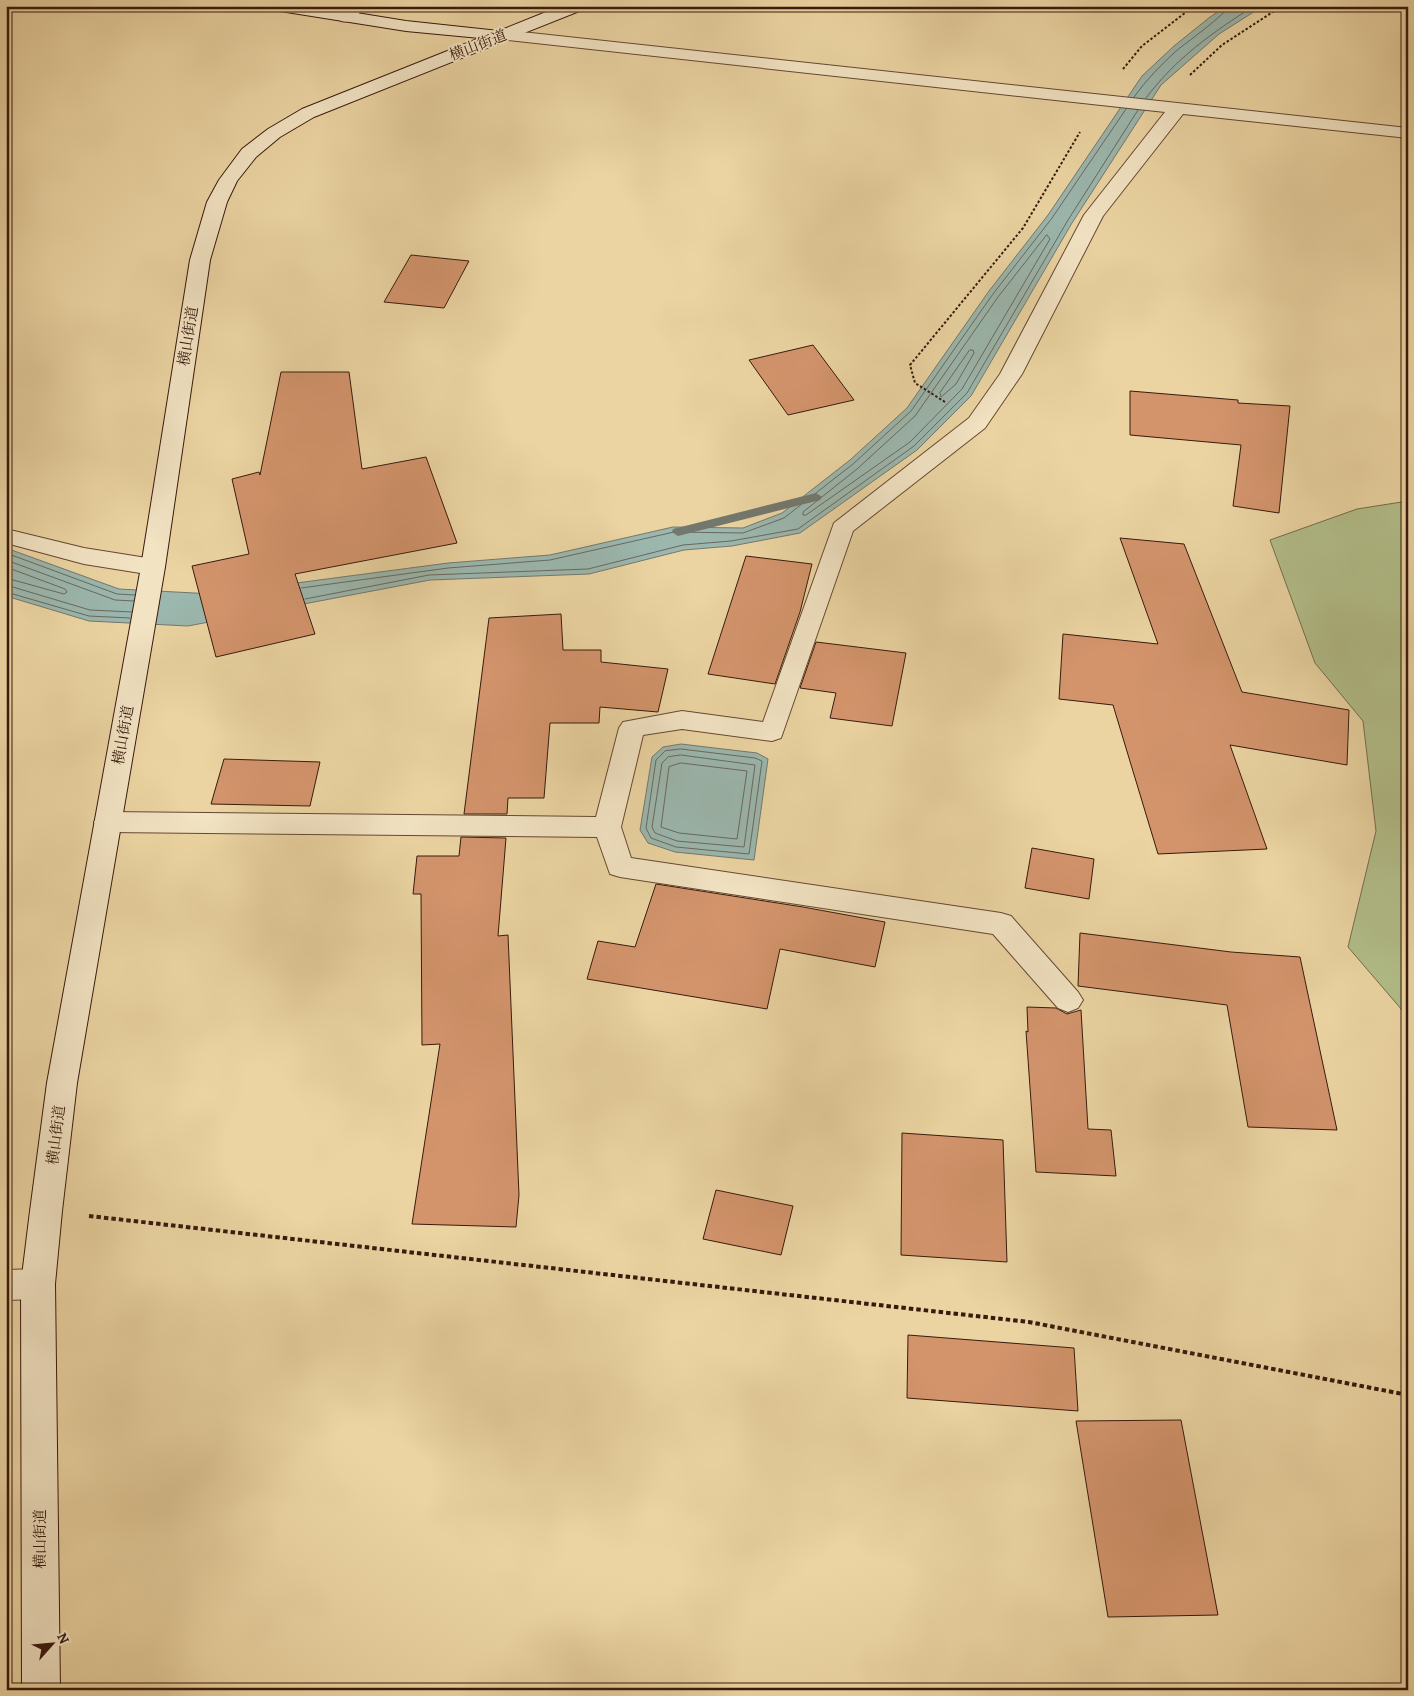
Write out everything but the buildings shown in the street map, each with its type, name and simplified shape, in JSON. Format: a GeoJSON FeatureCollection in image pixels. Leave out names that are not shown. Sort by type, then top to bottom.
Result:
{"type":"FeatureCollection","features":[{"type":"Feature","properties":{"kind":"street"},"geometry":{"type":"LineString","coordinates":[[280,6],[352,12],[453,32],[1408,133]]}},
{"type":"Feature","properties":{"kind":"street","name":"横山街道"},"geometry":{"type":"LineString","coordinates":[[41,1690],[38,1284],[46,1211],[62,1083],[152,567],[200,260],[217,202],[228,180],[249,153],[274,133],[308,113],[576,6]]}},
{"type":"Feature","properties":{"kind":"street"},"geometry":{"type":"LineString","coordinates":[[1068,1000],[1001,924],[620,867],[608,827],[632,728],[682,720],[772,732],[842,528],[977,423],[1011,374],[1094,215],[1178,108]]}},
{"type":"Feature","properties":{"kind":"street"},"geometry":{"type":"LineString","coordinates":[[6,536],[84,556],[152,567]]}},
{"type":"Feature","properties":{"kind":"street"},"geometry":{"type":"LineString","coordinates":[[108,822],[608,827]]}},
{"type":"Feature","properties":{"kind":"street"},"geometry":{"type":"LineString","coordinates":[[6,1285],[38,1284]]}},
{"type":"Feature","properties":{"kind":"path"},"geometry":{"type":"LineString","coordinates":[[977,423],[914,383],[910,365],[1023,228],[1098,101],[1142,46],[1194,6]]}},
{"type":"Feature","properties":{"kind":"path"},"geometry":{"type":"LineString","coordinates":[[1178,108],[1188,78],[1222,44],[1282,6]]}},
{"type":"Feature","properties":{"kind":"path"},"geometry":{"type":"LineString","coordinates":[[46,1211],[1029,1322],[1408,1395]]}},
{"type":"Feature","properties":{"kind":"green space"},"geometry":{"type":"Polygon","coordinates":[[[1408,501],[1408,1017],[1348,947],[1376,831],[1363,721],[1315,663],[1270,540],[1357,509],[1408,501]]]}},
{"type":"Feature","properties":{"kind":"water"},"geometry":{"type":"Polygon","coordinates":[[[1227,6],[1263,6],[1219,34],[1161,85],[1072,223],[971,396],[917,450],[800,533],[732,546],[684,550],[589,574],[430,580],[188,626],[89,621],[6,596],[6,548],[119,589],[213,594],[448,563],[550,555],[673,527],[743,528],[782,513],[850,460],[907,408],[989,291],[1048,215],[1142,76],[1174,46],[1227,6]]]}},
{"type":"Feature","properties":{"kind":"water"},"geometry":{"type":"Polygon","coordinates":[[[681,744],[757,753],[768,759],[754,860],[675,852],[648,843],[640,830],[652,757],[663,747],[681,744]]]}},
{"type":"Feature","properties":{"kind":"waterway"},"geometry":{"type":"LineString","coordinates":[[678,532],[816,497]]}}]}
